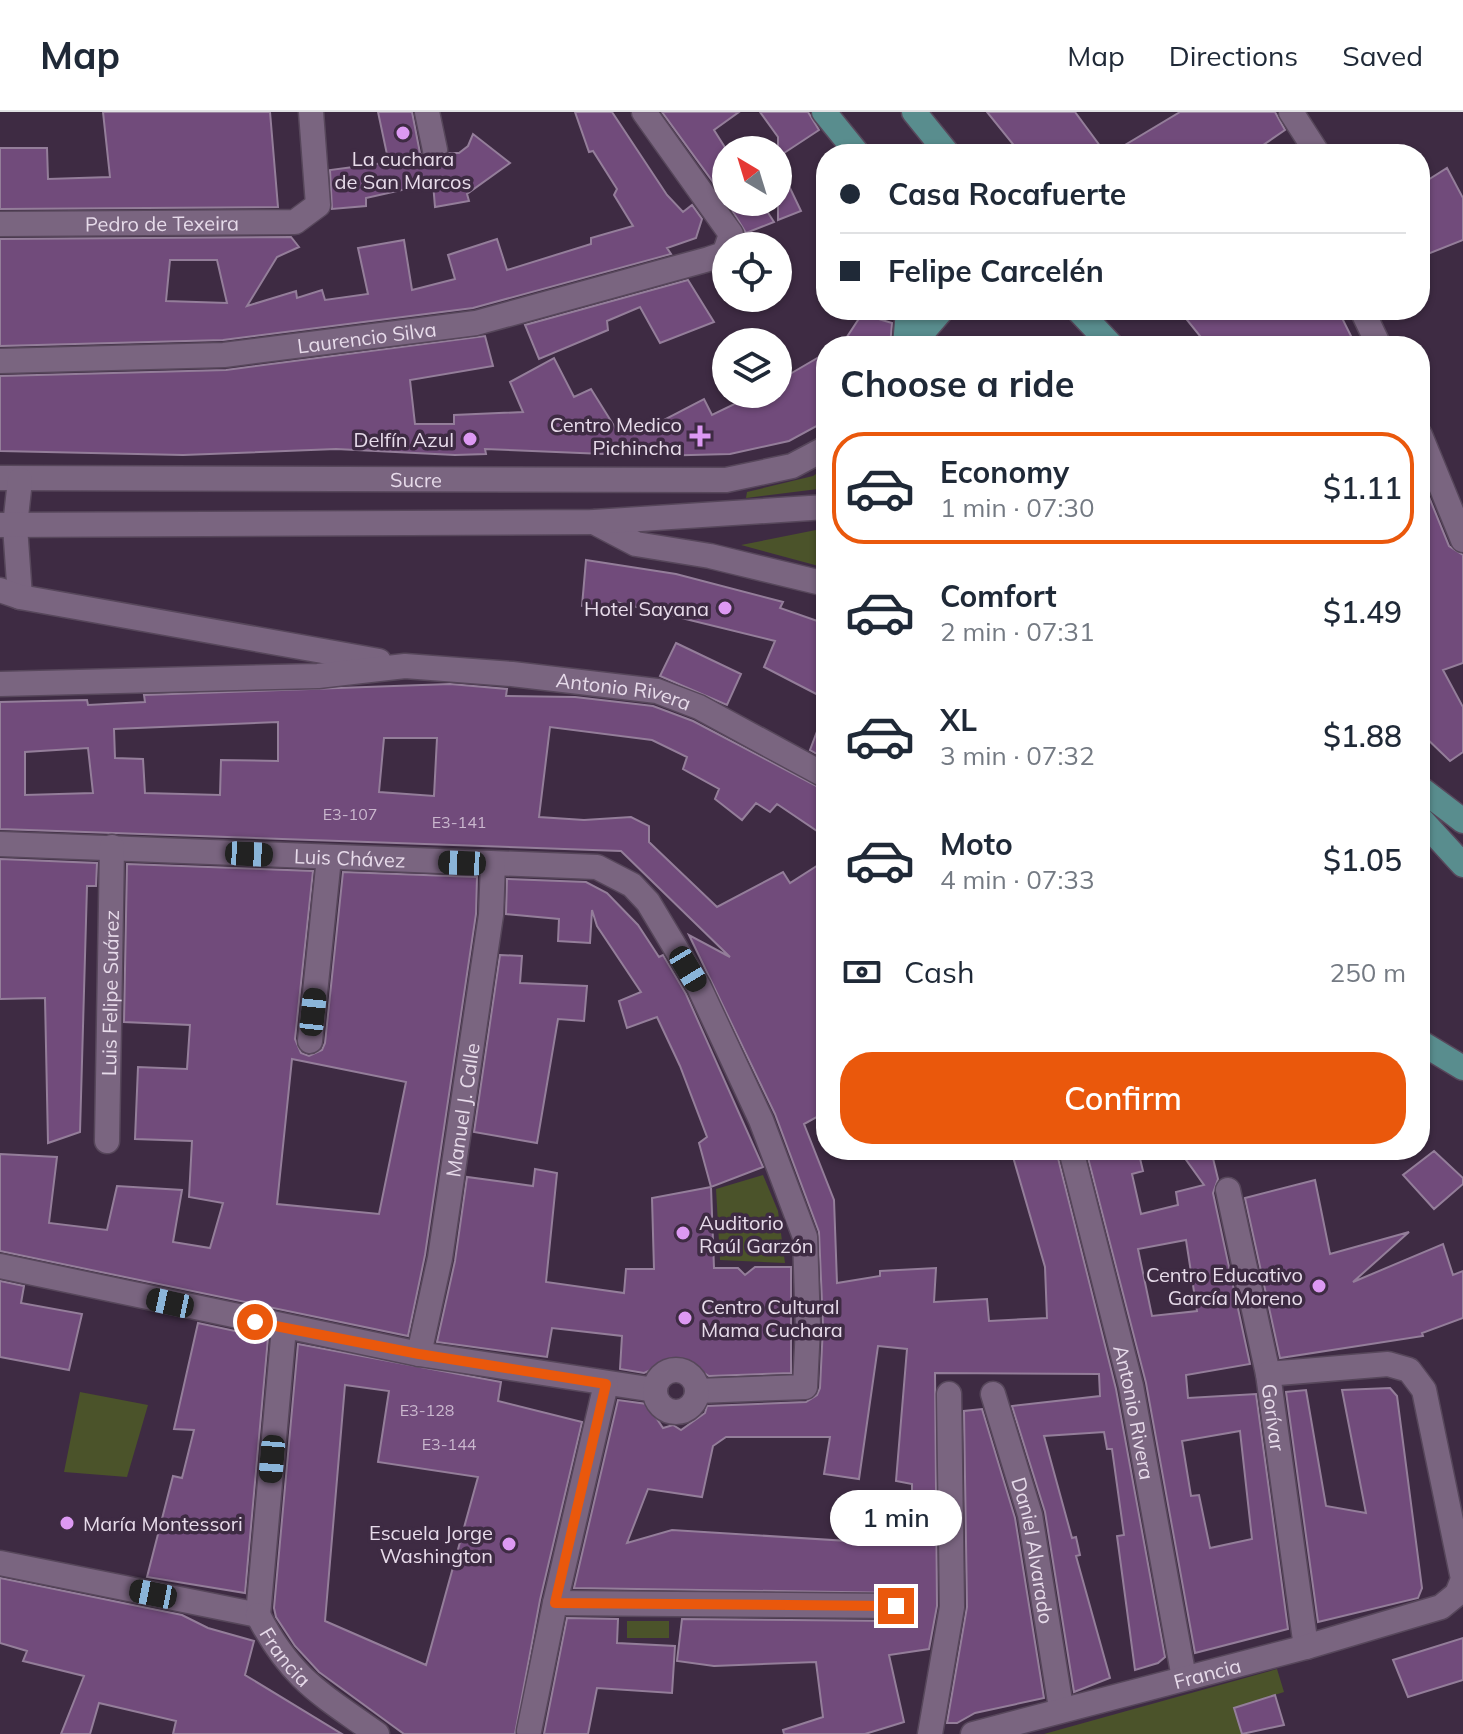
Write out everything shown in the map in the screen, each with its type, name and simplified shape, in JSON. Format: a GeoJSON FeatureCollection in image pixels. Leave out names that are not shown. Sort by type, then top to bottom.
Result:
{"type":"FeatureCollection","features":[{"type":"Feature","properties":{"kind":"main road"},"geometry":{"type":"LineString","coordinates":[[824,112],[850,144]]}},
{"type":"Feature","properties":{"kind":"main road"},"geometry":{"type":"LineString","coordinates":[[914,112],[940,144]]}},
{"type":"Feature","properties":{"kind":"main road"},"geometry":{"type":"LineString","coordinates":[[917,336],[933,320]]}},
{"type":"Feature","properties":{"kind":"main road"},"geometry":{"type":"LineString","coordinates":[[1085,320],[1102,336]]}},
{"type":"Feature","properties":{"kind":"main road"},"geometry":{"type":"LineString","coordinates":[[1430,796],[1463,821]]}},
{"type":"Feature","properties":{"kind":"main road"},"geometry":{"type":"LineString","coordinates":[[1430,829],[1463,865]]}},
{"type":"Feature","properties":{"kind":"main road"},"geometry":{"type":"LineString","coordinates":[[1430,1048],[1463,1068]]}},
{"type":"Feature","properties":{"kind":"street","name":"Pedro de Texeira"},"geometry":{"type":"LineString","coordinates":[[0,224],[295,222],[318,205],[311,112]]}},
{"type":"Feature","properties":{"kind":"street"},"geometry":{"type":"LineString","coordinates":[[427,112],[435,150]]}},
{"type":"Feature","properties":{"kind":"street"},"geometry":{"type":"LineString","coordinates":[[644,112],[730,232]]}},
{"type":"Feature","properties":{"kind":"street"},"geometry":{"type":"LineString","coordinates":[[1291,112],[1312,144]]}},
{"type":"Feature","properties":{"kind":"street","name":"Laurencio Silva"},"geometry":{"type":"LineString","coordinates":[[0,361],[224,355],[476,323],[712,254]]}},
{"type":"Feature","properties":{"kind":"street","name":"Sucre"},"geometry":{"type":"LineString","coordinates":[[10,479],[726,480],[792,466],[816,453]]}},
{"type":"Feature","properties":{"kind":"street"},"geometry":{"type":"LineString","coordinates":[[1430,459],[1463,540]]}},
{"type":"Feature","properties":{"kind":"street"},"geometry":{"type":"LineString","coordinates":[[10,479],[7,525],[10,594]]}},
{"type":"Feature","properties":{"kind":"street"},"geometry":{"type":"LineString","coordinates":[[7,525],[594,522],[816,508]]}},
{"type":"Feature","properties":{"kind":"street"},"geometry":{"type":"LineString","coordinates":[[594,522],[636,544],[710,556],[816,582]]}},
{"type":"Feature","properties":{"kind":"street","name":"Antonio Rivera"},"geometry":{"type":"LineString","coordinates":[[10,594],[405,666],[512,674],[657,691],[699,707],[816,771]]}},
{"type":"Feature","properties":{"kind":"street","name":"Antonio Rivera"},"geometry":{"type":"LineString","coordinates":[[0,684],[318,676],[405,666]]}},
{"type":"Feature","properties":{"kind":"street","name":"Luis Chávez"},"geometry":{"type":"LineString","coordinates":[[0,844],[597,867],[632,885],[648,902],[699,987],[761,1120],[805,1237],[808,1327],[805,1387],[697,1391],[690,1406],[675,1412],[660,1405],[655,1390],[606,1384]]}},
{"type":"Feature","properties":{"kind":"street","name":"Luis Felipe Suárez"},"geometry":{"type":"LineString","coordinates":[[107,1141],[112,847]]}},
{"type":"Feature","properties":{"kind":"street"},"geometry":{"type":"LineString","coordinates":[[310,1041],[329,858]]}},
{"type":"Feature","properties":{"kind":"street","name":"Manuel J. Calle"},"geometry":{"type":"LineString","coordinates":[[419,1354],[440,1258],[491,915],[493,864]]}},
{"type":"Feature","properties":{"kind":"street","name":"Antonio Rivera"},"geometry":{"type":"LineString","coordinates":[[1074,1160],[1131,1386],[1184,1678]]}},
{"type":"Feature","properties":{"kind":"street","name":"Gorívar"},"geometry":{"type":"LineString","coordinates":[[1228,1190],[1268,1374],[1306,1647]]}},
{"type":"Feature","properties":{"kind":"street"},"geometry":{"type":"LineString","coordinates":[[0,1266],[284,1328],[419,1354],[606,1384],[529,1731]]}},
{"type":"Feature","properties":{"kind":"street"},"geometry":{"type":"LineString","coordinates":[[258,1615],[284,1328]]}},
{"type":"Feature","properties":{"kind":"street","name":"Francia"},"geometry":{"type":"LineString","coordinates":[[973,1734],[1061,1708],[1306,1647],[1441,1607],[1457,1594],[1463,1579],[1424,1390],[1409,1370],[1388,1364],[1268,1374]]}},
{"type":"Feature","properties":{"kind":"street"},"geometry":{"type":"LineString","coordinates":[[930,1734],[952,1607],[949,1394]]}},
{"type":"Feature","properties":{"kind":"street","name":"Daniel Alvarado"},"geometry":{"type":"LineString","coordinates":[[993,1394],[1030,1515],[1061,1708]]}},
{"type":"Feature","properties":{"kind":"street","name":"Francia"},"geometry":{"type":"LineString","coordinates":[[0,1563],[258,1615],[273,1647],[292,1670],[377,1734]]}},
{"type":"Feature","properties":{"kind":"street"},"geometry":{"type":"LineString","coordinates":[[555,1603],[896,1606]]}},
{"type":"Feature","properties":{"kind":"green space"},"geometry":{"type":"Polygon","coordinates":[[[816,474],[816,489],[746,498],[747,492],[816,474]]]}},
{"type":"Feature","properties":{"kind":"green space"},"geometry":{"type":"Polygon","coordinates":[[[816,530],[816,565],[741,545],[816,530]]]}},
{"type":"Feature","properties":{"kind":"green space"},"geometry":{"type":"Polygon","coordinates":[[[763,1175],[778,1211],[785,1263],[720,1260],[716,1189],[763,1175]]]}},
{"type":"Feature","properties":{"kind":"green space"},"geometry":{"type":"Polygon","coordinates":[[[80,1392],[148,1405],[127,1477],[64,1472],[80,1392]]]}},
{"type":"Feature","properties":{"kind":"green space"},"geometry":{"type":"Polygon","coordinates":[[[627,1621],[669,1621],[669,1638],[627,1638],[627,1621]]]}},
{"type":"Feature","properties":{"kind":"green space"},"geometry":{"type":"Polygon","coordinates":[[[1277,1669],[1284,1692],[1234,1708],[1242,1734],[1044,1734],[1277,1669]]]}},
{"type":"Feature","properties":{"kind":"building"},"geometry":{"type":"Polygon","coordinates":[[[103,112],[270,112],[278,207],[0,209],[0,148],[47,148],[48,179],[110,177],[103,112]]]}},
{"type":"Feature","properties":{"kind":"building"},"geometry":{"type":"Polygon","coordinates":[[[378,112],[412,112],[420,153],[430,164],[439,164],[449,153],[459,153],[468,146],[473,134],[510,163],[467,194],[469,201],[435,207],[433,183],[366,198],[366,206],[332,209],[330,170],[383,163],[388,159],[378,112]]]}},
{"type":"Feature","properties":{"kind":"building"},"geometry":{"type":"Polygon","coordinates":[[[575,112],[612,112],[667,195],[683,212],[692,205],[702,219],[696,238],[667,248],[671,254],[473,308],[223,340],[0,346],[0,239],[291,237],[299,247],[277,257],[247,306],[296,291],[297,298],[322,290],[325,300],[368,294],[358,248],[404,240],[412,290],[455,279],[448,255],[497,239],[507,270],[591,244],[591,238],[633,226],[614,195],[617,189],[593,151],[589,152],[575,112]],[[170,260],[166,301],[227,303],[217,260],[170,260]]]}},
{"type":"Feature","properties":{"kind":"building"},"geometry":{"type":"Polygon","coordinates":[[[662,112],[739,112],[714,130],[718,136],[712,136],[712,181],[662,112]]]}},
{"type":"Feature","properties":{"kind":"building"},"geometry":{"type":"Polygon","coordinates":[[[760,112],[808,112],[819,130],[792,148],[792,136],[777,136],[760,112]]]}},
{"type":"Feature","properties":{"kind":"building"},"geometry":{"type":"Polygon","coordinates":[[[987,112],[1075,112],[1099,144],[1013,144],[987,112]]]}},
{"type":"Feature","properties":{"kind":"building"},"geometry":{"type":"Polygon","coordinates":[[[1180,112],[1275,112],[1285,130],[1265,144],[1127,144],[1180,112]]]}},
{"type":"Feature","properties":{"kind":"building"},"geometry":{"type":"Polygon","coordinates":[[[1447,168],[1463,198],[1463,240],[1430,253],[1430,179],[1447,168]]]}},
{"type":"Feature","properties":{"kind":"building"},"geometry":{"type":"Polygon","coordinates":[[[792,192],[801,211],[792,215],[792,192]]]}},
{"type":"Feature","properties":{"kind":"building"},"geometry":{"type":"Polygon","coordinates":[[[736,216],[770,216],[774,222],[749,232],[745,232],[736,216]]]}},
{"type":"Feature","properties":{"kind":"building"},"geometry":{"type":"Polygon","coordinates":[[[688,280],[714,322],[660,343],[640,307],[607,321],[608,330],[539,359],[525,325],[688,280]]]}},
{"type":"Feature","properties":{"kind":"building"},"geometry":{"type":"Polygon","coordinates":[[[858,320],[892,323],[891,336],[848,336],[858,320]]]}},
{"type":"Feature","properties":{"kind":"building"},"geometry":{"type":"Polygon","coordinates":[[[1187,320],[1343,320],[1351,336],[1200,336],[1187,320]]]}},
{"type":"Feature","properties":{"kind":"building"},"geometry":{"type":"Polygon","coordinates":[[[485,336],[493,366],[410,380],[415,424],[454,424],[454,415],[523,412],[510,382],[554,358],[574,397],[591,389],[616,429],[629,421],[639,433],[704,399],[712,415],[726,408],[792,408],[792,373],[816,359],[816,426],[789,441],[730,454],[652,456],[485,449],[486,454],[455,455],[336,449],[183,455],[0,451],[0,376],[226,370],[485,336]]]}},
{"type":"Feature","properties":{"kind":"building"},"geometry":{"type":"Polygon","coordinates":[[[1430,499],[1449,546],[1463,555],[1463,663],[1443,670],[1463,707],[1463,752],[1450,761],[1430,742],[1430,499]]]}},
{"type":"Feature","properties":{"kind":"building"},"geometry":{"type":"Polygon","coordinates":[[[586,560],[676,574],[783,602],[780,608],[816,621],[816,694],[764,667],[775,641],[616,602],[613,610],[582,606],[586,560]]]}},
{"type":"Feature","properties":{"kind":"building"},"geometry":{"type":"Polygon","coordinates":[[[676,643],[741,674],[727,705],[660,676],[676,643]]]}},
{"type":"Feature","properties":{"kind":"building"},"geometry":{"type":"Polygon","coordinates":[[[450,684],[507,689],[506,696],[575,697],[653,706],[693,721],[816,786],[816,830],[777,804],[770,812],[756,803],[742,820],[715,799],[719,789],[683,769],[687,757],[652,740],[550,727],[539,817],[584,820],[631,817],[649,826],[649,842],[717,907],[783,872],[790,883],[816,866],[816,1117],[804,1124],[834,1200],[837,1283],[880,1276],[880,1271],[936,1268],[934,1302],[987,1299],[989,1321],[1047,1318],[1045,1267],[1014,1160],[1059,1160],[1116,1389],[1165,1657],[1158,1663],[1135,1670],[1117,1536],[1124,1535],[1112,1449],[1107,1449],[1104,1432],[1044,1436],[1072,1538],[1076,1537],[1080,1555],[1076,1556],[1110,1678],[1074,1692],[1045,1512],[1012,1406],[1100,1396],[1099,1374],[935,1373],[937,1606],[929,1649],[889,1655],[904,1722],[865,1734],[784,1734],[783,1730],[823,1717],[816,1662],[714,1666],[677,1661],[682,1619],[896,1621],[904,1619],[911,1607],[903,1593],[574,1588],[618,1400],[647,1404],[663,1428],[673,1425],[681,1430],[705,1413],[707,1406],[806,1402],[817,1395],[820,1388],[823,1326],[819,1232],[775,1114],[689,935],[730,957],[621,851],[0,829],[0,702],[87,700],[88,705],[145,702],[144,695],[450,684]],[[278,722],[114,729],[115,758],[143,759],[145,793],[220,795],[221,760],[278,761],[278,722]],[[384,738],[379,792],[434,796],[437,738],[384,738]],[[88,748],[25,752],[25,795],[93,793],[88,748]],[[878,1346],[859,1479],[824,1474],[830,1437],[726,1437],[713,1446],[702,1497],[648,1489],[627,1543],[672,1530],[912,1545],[912,1484],[896,1481],[907,1349],[878,1346]]]}},
{"type":"Feature","properties":{"kind":"building"},"geometry":{"type":"Polygon","coordinates":[[[816,734],[816,753],[810,750],[816,734]]]}},
{"type":"Feature","properties":{"kind":"building"},"geometry":{"type":"Polygon","coordinates":[[[0,859],[97,863],[96,886],[87,886],[80,1132],[48,1143],[45,998],[0,999],[0,859]]]}},
{"type":"Feature","properties":{"kind":"building"},"geometry":{"type":"Polygon","coordinates":[[[127,864],[313,871],[295,1039],[301,1053],[309,1056],[322,1050],[325,1043],[343,872],[477,877],[476,914],[425,1255],[408,1336],[0,1251],[0,1154],[57,1157],[49,1223],[107,1230],[117,1186],[182,1190],[173,1242],[210,1248],[223,1203],[189,1197],[192,1141],[135,1139],[138,1067],[187,1069],[190,1025],[124,1022],[127,864]],[[292,1059],[277,1204],[379,1214],[406,1082],[292,1059]]]}},
{"type":"Feature","properties":{"kind":"building"},"geometry":{"type":"Polygon","coordinates":[[[507,879],[586,882],[607,893],[638,925],[659,957],[663,955],[686,994],[763,1167],[711,1187],[699,1143],[707,1137],[680,1066],[657,1017],[627,1028],[619,1001],[641,992],[597,926],[592,910],[590,943],[558,941],[559,919],[506,914],[507,879]]]}},
{"type":"Feature","properties":{"kind":"building"},"geometry":{"type":"Polygon","coordinates":[[[500,955],[522,956],[520,983],[587,986],[584,1021],[558,1019],[537,1143],[474,1132],[500,955]]]}},
{"type":"Feature","properties":{"kind":"building"},"geometry":{"type":"Polygon","coordinates":[[[1434,1151],[1463,1178],[1463,1184],[1434,1209],[1403,1175],[1422,1160],[1430,1160],[1434,1151]]]}},
{"type":"Feature","properties":{"kind":"building"},"geometry":{"type":"Polygon","coordinates":[[[1089,1160],[1140,1160],[1143,1171],[1132,1174],[1141,1214],[1178,1205],[1176,1192],[1204,1185],[1186,1160],[1213,1160],[1218,1179],[1213,1193],[1250,1364],[1186,1375],[1188,1398],[1256,1394],[1288,1629],[1195,1653],[1146,1383],[1089,1160]],[[1186,1240],[1138,1249],[1152,1316],[1197,1311],[1186,1240]],[[1240,1431],[1182,1441],[1191,1496],[1199,1495],[1210,1548],[1252,1539],[1240,1431]]]}},
{"type":"Feature","properties":{"kind":"building"},"geometry":{"type":"Polygon","coordinates":[[[535,1169],[557,1173],[546,1282],[624,1293],[626,1269],[654,1269],[652,1198],[711,1187],[714,1268],[738,1268],[745,1275],[755,1267],[791,1267],[791,1373],[709,1376],[686,1362],[674,1360],[644,1373],[620,1369],[622,1336],[552,1328],[547,1357],[437,1342],[455,1261],[467,1177],[533,1186],[535,1169]]]}},
{"type":"Feature","properties":{"kind":"building"},"geometry":{"type":"Polygon","coordinates":[[[1315,1180],[1330,1254],[1409,1232],[1353,1282],[1443,1244],[1453,1275],[1463,1271],[1463,1318],[1422,1333],[1423,1336],[1280,1358],[1245,1198],[1315,1180]]]}},
{"type":"Feature","properties":{"kind":"building"},"geometry":{"type":"Polygon","coordinates":[[[0,1281],[24,1286],[21,1303],[82,1314],[69,1370],[0,1357],[0,1281]]]}},
{"type":"Feature","properties":{"kind":"building"},"geometry":{"type":"Polygon","coordinates":[[[198,1323],[268,1338],[245,1593],[147,1577],[173,1476],[182,1478],[194,1430],[174,1429],[198,1323]]]}},
{"type":"Feature","properties":{"kind":"building"},"geometry":{"type":"Polygon","coordinates":[[[298,1344],[501,1382],[498,1401],[582,1422],[540,1600],[515,1734],[404,1734],[319,1672],[295,1646],[276,1617],[274,1608],[298,1344]],[[345,1385],[325,1621],[426,1665],[478,1477],[378,1462],[389,1391],[345,1385]]]}},
{"type":"Feature","properties":{"kind":"building"},"geometry":{"type":"Polygon","coordinates":[[[1390,1388],[1397,1396],[1422,1588],[1418,1598],[1318,1622],[1286,1392],[1306,1390],[1326,1506],[1366,1513],[1342,1390],[1390,1388]]]}},
{"type":"Feature","properties":{"kind":"building"},"geometry":{"type":"Polygon","coordinates":[[[982,1409],[1015,1518],[1044,1698],[975,1713],[957,1723],[947,1723],[967,1607],[964,1411],[982,1409]]]}},
{"type":"Feature","properties":{"kind":"building"},"geometry":{"type":"Polygon","coordinates":[[[0,1578],[182,1615],[208,1628],[254,1641],[245,1675],[342,1734],[173,1734],[176,1721],[99,1703],[90,1734],[61,1734],[84,1676],[23,1661],[27,1651],[0,1643],[0,1578]]]}},
{"type":"Feature","properties":{"kind":"building"},"geometry":{"type":"Polygon","coordinates":[[[567,1618],[618,1619],[617,1643],[675,1646],[672,1693],[597,1688],[588,1734],[544,1734],[567,1618]]]}},
{"type":"Feature","properties":{"kind":"building"},"geometry":{"type":"Polygon","coordinates":[[[1463,1638],[1463,1680],[1408,1697],[1393,1660],[1463,1638]]]}},
{"type":"Feature","properties":{"kind":"building"},"geometry":{"type":"Polygon","coordinates":[[[1275,1695],[1284,1725],[1242,1734],[1234,1708],[1275,1695]]]}},
{"type":"Feature","properties":{"kind":"place","name":"La cuchara de San Marcos"},"geometry":{"type":"Point","coordinates":[403,133]}},
{"type":"Feature","properties":{"kind":"place","name":"Centro Medico Pichincha"},"geometry":{"type":"Point","coordinates":[700,436]}},
{"type":"Feature","properties":{"kind":"place","name":"Delfín Azul"},"geometry":{"type":"Point","coordinates":[470,439]}},
{"type":"Feature","properties":{"kind":"place","name":"Hotel Sayana"},"geometry":{"type":"Point","coordinates":[725,608]}},
{"type":"Feature","properties":{"kind":"place","name":"Auditorio Raúl Garzón"},"geometry":{"type":"Point","coordinates":[683,1233]}},
{"type":"Feature","properties":{"kind":"place","name":"Centro Educativo García Moreno"},"geometry":{"type":"Point","coordinates":[1319,1286]}},
{"type":"Feature","properties":{"kind":"place","name":"Centro Cultural Mama Cuchara"},"geometry":{"type":"Point","coordinates":[685,1318]}},
{"type":"Feature","properties":{"kind":"place","name":"María Montessori"},"geometry":{"type":"Point","coordinates":[67,1523]}},
{"type":"Feature","properties":{"kind":"place","name":"Escuela Jorge Washington"},"geometry":{"type":"Point","coordinates":[509,1544]}},
{"type":"Feature","properties":{"kind":"route"},"geometry":{"type":"LineString","coordinates":[[255,1322],[419,1354],[606,1384],[555,1603],[896,1606]]}}]}
